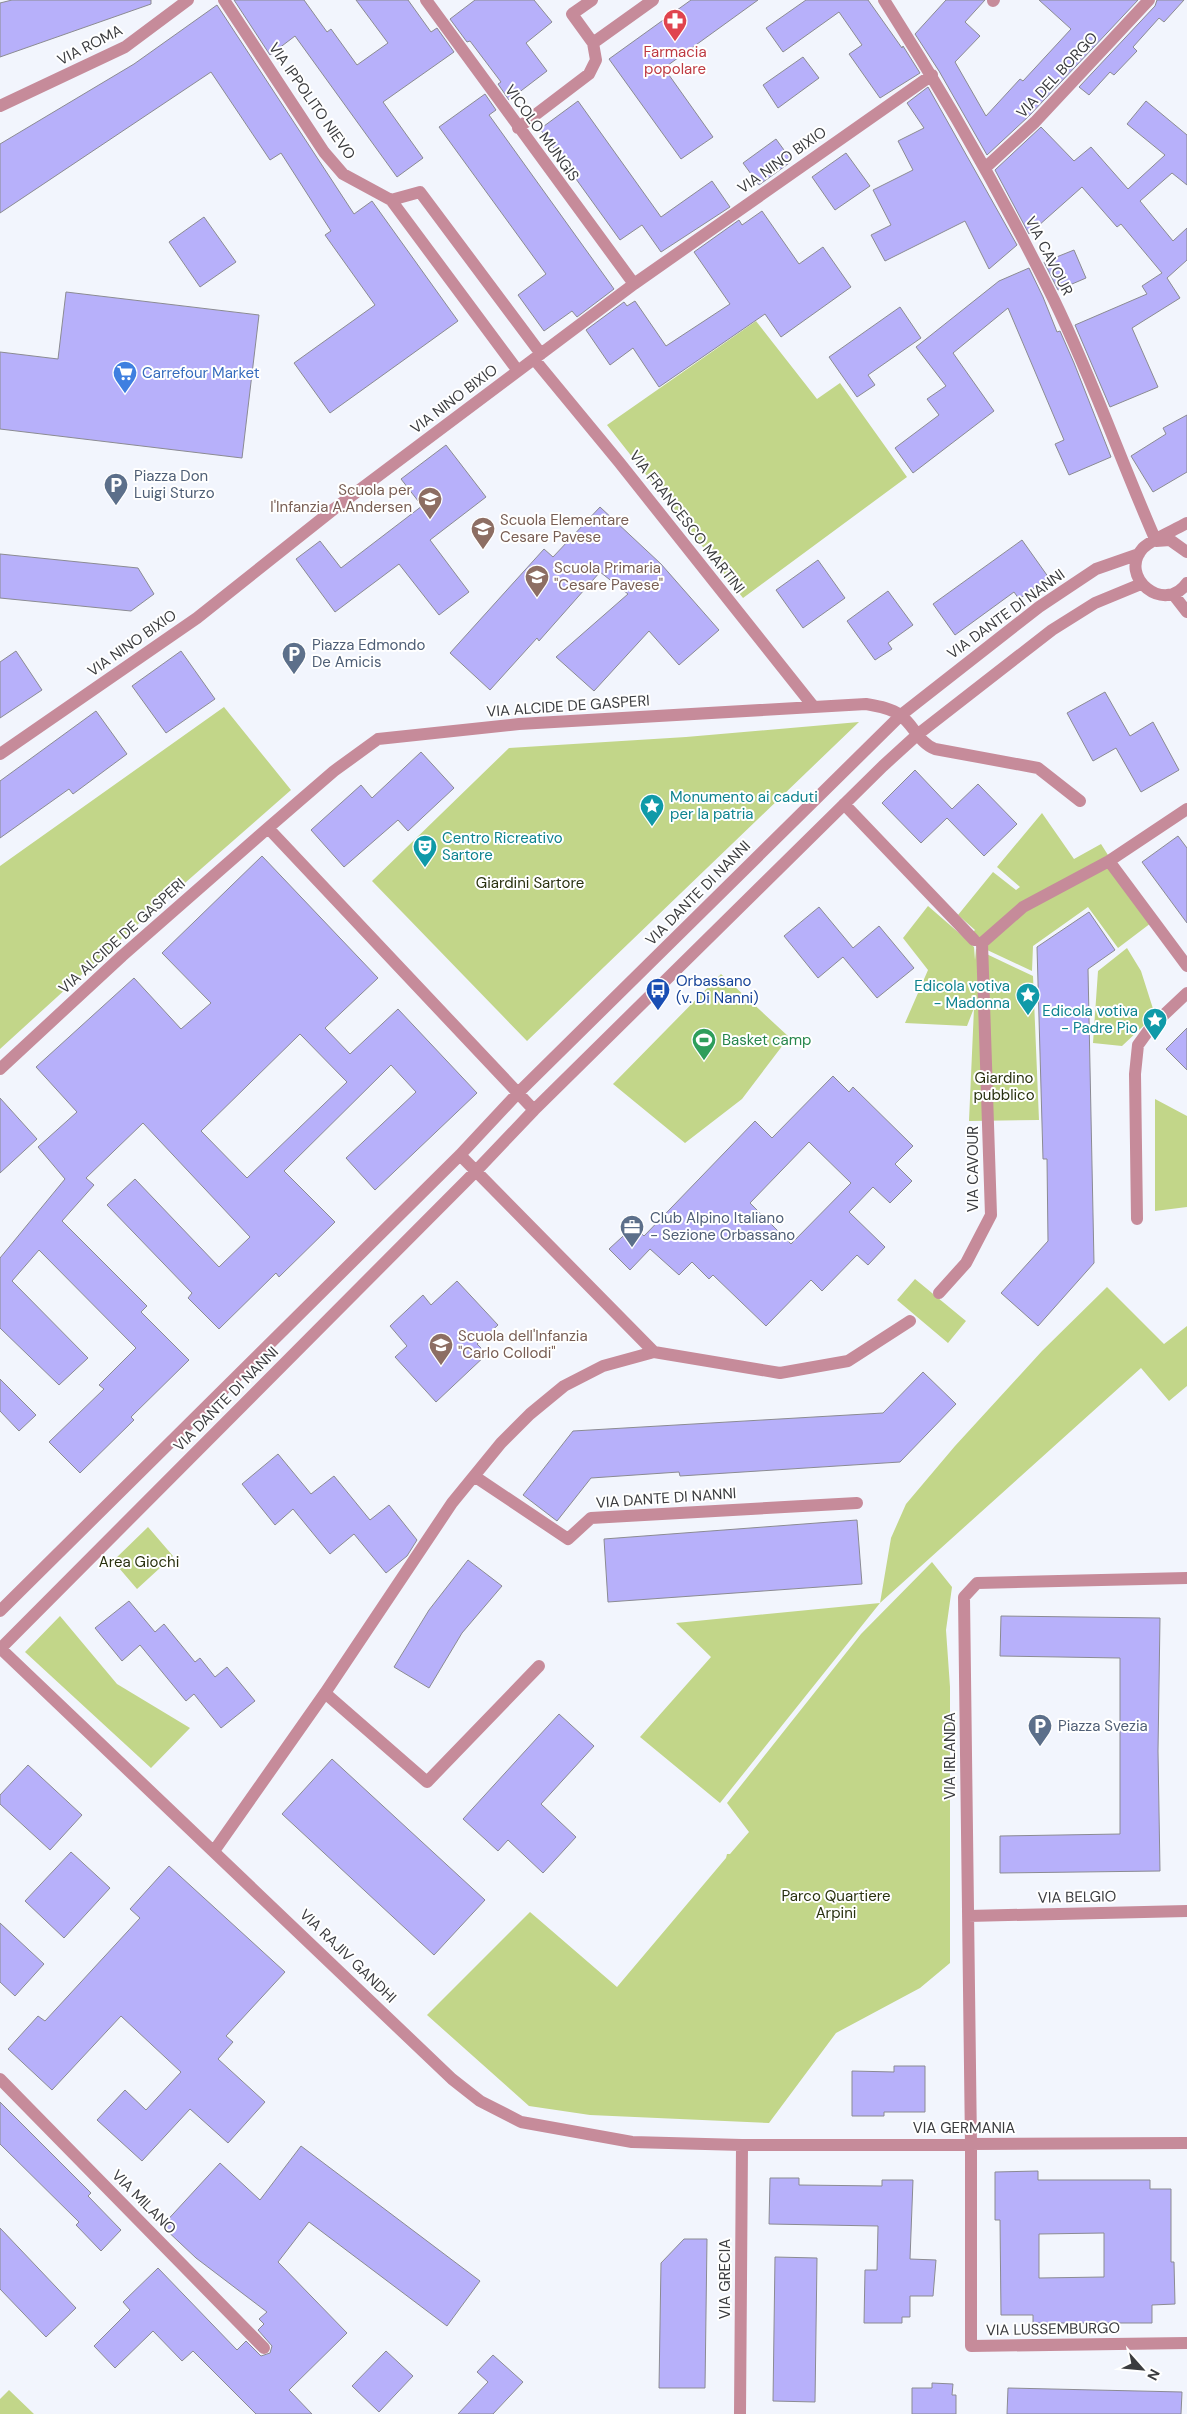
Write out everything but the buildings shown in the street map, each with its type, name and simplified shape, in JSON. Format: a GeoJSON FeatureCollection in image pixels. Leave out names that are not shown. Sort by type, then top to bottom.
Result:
{"type":"FeatureCollection","features":[{"type":"Feature","properties":{"kind":"street","name":"VIA ROMA"},"geometry":{"type":"LineString","coordinates":[[0,106],[125,47],[188,0]]}},
{"type":"Feature","properties":{"kind":"street","name":"VIA IPPOLITO NIEVO"},"geometry":{"type":"LineString","coordinates":[[224,0],[324,152],[343,174],[391,200],[518,371]]}},
{"type":"Feature","properties":{"kind":"street","name":"VICOLO MUNGIS"},"geometry":{"type":"LineString","coordinates":[[426,0],[518,128],[636,283]]}},
{"type":"Feature","properties":{"kind":"street"},"geometry":{"type":"LineString","coordinates":[[518,128],[588,74],[596,60],[593,43],[572,14],[592,0]]}},
{"type":"Feature","properties":{"kind":"street"},"geometry":{"type":"LineString","coordinates":[[593,43],[653,0]]}},
{"type":"Feature","properties":{"kind":"street","name":"VIA CAVOUR"},"geometry":{"type":"LineString","coordinates":[[884,0],[932,75],[985,168],[1055,302],[1156,541]]}},
{"type":"Feature","properties":{"kind":"street","name":"VIA DEL BORGO"},"geometry":{"type":"LineString","coordinates":[[985,168],[1035,122],[1149,0]]}},
{"type":"Feature","properties":{"kind":"street","name":"VIA NINO BIXIO"},"geometry":{"type":"LineString","coordinates":[[0,754],[198,618],[334,509],[636,283],[932,75]]}},
{"type":"Feature","properties":{"kind":"street"},"geometry":{"type":"LineString","coordinates":[[391,200],[420,192],[537,357]]}},
{"type":"Feature","properties":{"kind":"street","name":"VIA FRANCESCO MARTINI"},"geometry":{"type":"LineString","coordinates":[[537,357],[813,706]]}},
{"type":"Feature","properties":{"kind":"street","name":"VIA DANTE DI NANNI"},"geometry":{"type":"LineString","coordinates":[[0,1611],[460,1155],[518,1093],[901,715],[946,678],[1048,602],[1096,569],[1139,554],[1149,544],[1187,524]]}},
{"type":"Feature","properties":{"kind":"street"},"geometry":{"type":"LineString","coordinates":[[1156,541],[1170,540],[1177,543],[1187,552]]}},
{"type":"Feature","properties":{"kind":"street"},"geometry":{"type":"LineString","coordinates":[[1139,554],[1136,572],[1141,584],[1156,595],[1173,594],[1180,591],[1187,583]]}},
{"type":"Feature","properties":{"kind":"street","name":"VIA DANTE DI NANNI"},"geometry":{"type":"LineString","coordinates":[[0,1649],[476,1171],[534,1110],[844,804],[917,735],[1052,630],[1095,603],[1141,584]]}},
{"type":"Feature","properties":{"kind":"street"},"geometry":{"type":"LineString","coordinates":[[1173,594],[1187,612]]}},
{"type":"Feature","properties":{"kind":"street","name":"VIA ALCIDE DE GASPERI"},"geometry":{"type":"LineString","coordinates":[[0,1069],[122,956],[268,828],[334,771],[378,739],[519,724],[813,706],[866,704],[882,707],[901,715]]}},
{"type":"Feature","properties":{"kind":"street"},"geometry":{"type":"LineString","coordinates":[[901,715],[924,744],[935,749],[1038,768],[1080,801]]}},
{"type":"Feature","properties":{"kind":"street"},"geometry":{"type":"LineString","coordinates":[[844,804],[974,940]]}},
{"type":"Feature","properties":{"kind":"street","name":"VIA CAVOUR"},"geometry":{"type":"LineString","coordinates":[[939,1293],[966,1262],[991,1215],[982,944],[1023,906],[1109,861],[1187,809]]}},
{"type":"Feature","properties":{"kind":"street"},"geometry":{"type":"LineString","coordinates":[[268,828],[534,1110]]}},
{"type":"Feature","properties":{"kind":"street"},"geometry":{"type":"LineString","coordinates":[[1109,861],[1187,966]]}},
{"type":"Feature","properties":{"kind":"street"},"geometry":{"type":"LineString","coordinates":[[1137,1219],[1135,1074],[1138,1045],[1151,1027],[1187,993]]}},
{"type":"Feature","properties":{"kind":"street"},"geometry":{"type":"LineString","coordinates":[[460,1155],[654,1352]]}},
{"type":"Feature","properties":{"kind":"street"},"geometry":{"type":"LineString","coordinates":[[214,1850],[325,1693],[452,1503],[501,1443],[530,1414],[564,1386],[603,1366],[654,1352],[780,1373],[848,1361],[910,1321]]}},
{"type":"Feature","properties":{"kind":"street","name":"VIA DANTE DI NANNI"},"geometry":{"type":"LineString","coordinates":[[474,1476],[568,1539],[591,1518],[857,1503]]}},
{"type":"Feature","properties":{"kind":"street","name":"VIA IRLANDA"},"geometry":{"type":"LineString","coordinates":[[971,2145],[964,1597],[976,1583],[1187,1578]]}},
{"type":"Feature","properties":{"kind":"street","name":"VIA RAJIV GANDHI"},"geometry":{"type":"LineString","coordinates":[[0,1649],[214,1850],[452,2079],[480,2101],[521,2122],[632,2142],[742,2145]]}},
{"type":"Feature","properties":{"kind":"street"},"geometry":{"type":"LineString","coordinates":[[325,1693],[427,1782],[539,1666]]}},
{"type":"Feature","properties":{"kind":"street","name":"VIA BELGIO"},"geometry":{"type":"LineString","coordinates":[[968,1916],[1187,1911]]}},
{"type":"Feature","properties":{"kind":"street","name":"VIA MILANO"},"geometry":{"type":"LineString","coordinates":[[0,2079],[264,2348]]}},
{"type":"Feature","properties":{"kind":"street","name":"VIA GERMANIA"},"geometry":{"type":"LineString","coordinates":[[742,2145],[1187,2144]]}},
{"type":"Feature","properties":{"kind":"street","name":"VIA GRECIA"},"geometry":{"type":"LineString","coordinates":[[740,2414],[742,2145]]}},
{"type":"Feature","properties":{"kind":"street","name":"VIA LUSSEMBURGO"},"geometry":{"type":"LineString","coordinates":[[971,2145],[971,2346],[1187,2343]]}},
{"type":"Feature","properties":{"kind":"green space"},"geometry":{"type":"Polygon","coordinates":[[[756,321],[817,399],[840,383],[907,477],[743,598],[607,425],[756,321]]]}},
{"type":"Feature","properties":{"kind":"green space"},"geometry":{"type":"Polygon","coordinates":[[[224,707],[291,790],[113,946],[0,1049],[0,866],[224,707]]]}},
{"type":"Feature","properties":{"kind":"green space","name":"Giardini Sartore"},"geometry":{"type":"Polygon","coordinates":[[[859,722],[527,1041],[372,881],[509,748],[686,737],[859,722]]]}},
{"type":"Feature","properties":{"kind":"green space","name":"Giardino pubblico"},"geometry":{"type":"Polygon","coordinates":[[[1042,813],[1074,859],[1101,844],[1151,923],[1118,948],[1088,907],[1033,946],[1032,971],[968,941],[974,947],[975,960],[976,949],[1033,976],[1039,1120],[969,1121],[974,1008],[967,1026],[905,1023],[928,970],[903,938],[928,906],[966,939],[975,930],[958,915],[993,872],[1016,890],[1020,887],[997,867],[1042,813]]]}},
{"type":"Feature","properties":{"kind":"green space"},"geometry":{"type":"Polygon","coordinates":[[[1127,948],[1141,971],[1155,1015],[1122,1046],[1093,1043],[1098,971],[1127,948]]]}},
{"type":"Feature","properties":{"kind":"green space","name":"Basket camp"},"geometry":{"type":"Polygon","coordinates":[[[721,974],[789,1037],[742,1099],[685,1143],[613,1084],[721,974]]]}},
{"type":"Feature","properties":{"kind":"green space"},"geometry":{"type":"Polygon","coordinates":[[[1155,1099],[1187,1116],[1187,1207],[1155,1211],[1155,1099]]]}},
{"type":"Feature","properties":{"kind":"green space"},"geometry":{"type":"Polygon","coordinates":[[[915,1279],[966,1321],[948,1343],[897,1300],[915,1279]]]}},
{"type":"Feature","properties":{"kind":"green space"},"geometry":{"type":"Polygon","coordinates":[[[1107,1287],[1164,1344],[1187,1326],[1187,1386],[1169,1401],[1141,1368],[880,1603],[891,1538],[906,1504],[955,1446],[1042,1351],[1107,1287]]]}},
{"type":"Feature","properties":{"kind":"green space","name":"Area Giochi"},"geometry":{"type":"Polygon","coordinates":[[[148,1527],[173,1556],[137,1589],[113,1561],[148,1527]]]}},
{"type":"Feature","properties":{"kind":"green space","name":"Parco Quartiere Arpini"},"geometry":{"type":"Polygon","coordinates":[[[932,1562],[952,1587],[946,1630],[950,1687],[950,1963],[920,1988],[836,2033],[769,2123],[590,2115],[529,2106],[427,2015],[530,1912],[617,1987],[726,1858],[727,1854],[730,1854],[749,1832],[727,1803],[861,1634],[932,1562]]]}},
{"type":"Feature","properties":{"kind":"green space"},"geometry":{"type":"Polygon","coordinates":[[[880,1603],[720,1803],[640,1737],[711,1657],[676,1623],[880,1603]]]}},
{"type":"Feature","properties":{"kind":"green space"},"geometry":{"type":"Polygon","coordinates":[[[60,1616],[117,1684],[190,1728],[151,1768],[25,1652],[60,1616]]]}},
{"type":"Feature","properties":{"kind":"green space"},"geometry":{"type":"Polygon","coordinates":[[[9,2390],[34,2414],[0,2414],[0,2399],[9,2390]]]}},
{"type":"Feature","properties":{"kind":"place","name":"Farmacia popolare"},"geometry":{"type":"Point","coordinates":[675,42]}},
{"type":"Feature","properties":{"kind":"place","name":"Carrefour Market"},"geometry":{"type":"Point","coordinates":[125,394]}},
{"type":"Feature","properties":{"kind":"place","name":"Piazza Don Luigi Sturzo"},"geometry":{"type":"Point","coordinates":[116,506]}},
{"type":"Feature","properties":{"kind":"place","name":"Scuola per l'Infanzia A.Andersen"},"geometry":{"type":"Point","coordinates":[430,520]}},
{"type":"Feature","properties":{"kind":"place","name":"Scuola Elementare Cesare Pavese"},"geometry":{"type":"Point","coordinates":[483,550]}},
{"type":"Feature","properties":{"kind":"place","name":"Scuola Primaria \"Cesare Pavese\""},"geometry":{"type":"Point","coordinates":[537,598]}},
{"type":"Feature","properties":{"kind":"place","name":"Piazza Edmondo De Amicis"},"geometry":{"type":"Point","coordinates":[294,675]}},
{"type":"Feature","properties":{"kind":"place","name":"Monumento ai caduti per la patria"},"geometry":{"type":"Point","coordinates":[652,827]}},
{"type":"Feature","properties":{"kind":"place","name":"Centro Ricreativo Sartore"},"geometry":{"type":"Point","coordinates":[425,868]}},
{"type":"Feature","properties":{"kind":"place","name":"Orbassano (v. Di Nanni)"},"geometry":{"type":"Point","coordinates":[658,1011]}},
{"type":"Feature","properties":{"kind":"place","name":"Edicola votiva - Madonna"},"geometry":{"type":"Point","coordinates":[1028,1016]}},
{"type":"Feature","properties":{"kind":"place","name":"Edicola votiva - Padre Pio"},"geometry":{"type":"Point","coordinates":[1155,1041]}},
{"type":"Feature","properties":{"kind":"place","name":"Basket camp"},"geometry":{"type":"Point","coordinates":[704,1061]}},
{"type":"Feature","properties":{"kind":"place","name":"Club Alpino Italiano - Sezione Orbassano"},"geometry":{"type":"Point","coordinates":[632,1248]}},
{"type":"Feature","properties":{"kind":"place","name":"Scuola dell'Infanzia \"Carlo Collodi\""},"geometry":{"type":"Point","coordinates":[441,1366]}},
{"type":"Feature","properties":{"kind":"place","name":"Piazza Svezia"},"geometry":{"type":"Point","coordinates":[1040,1747]}}]}
